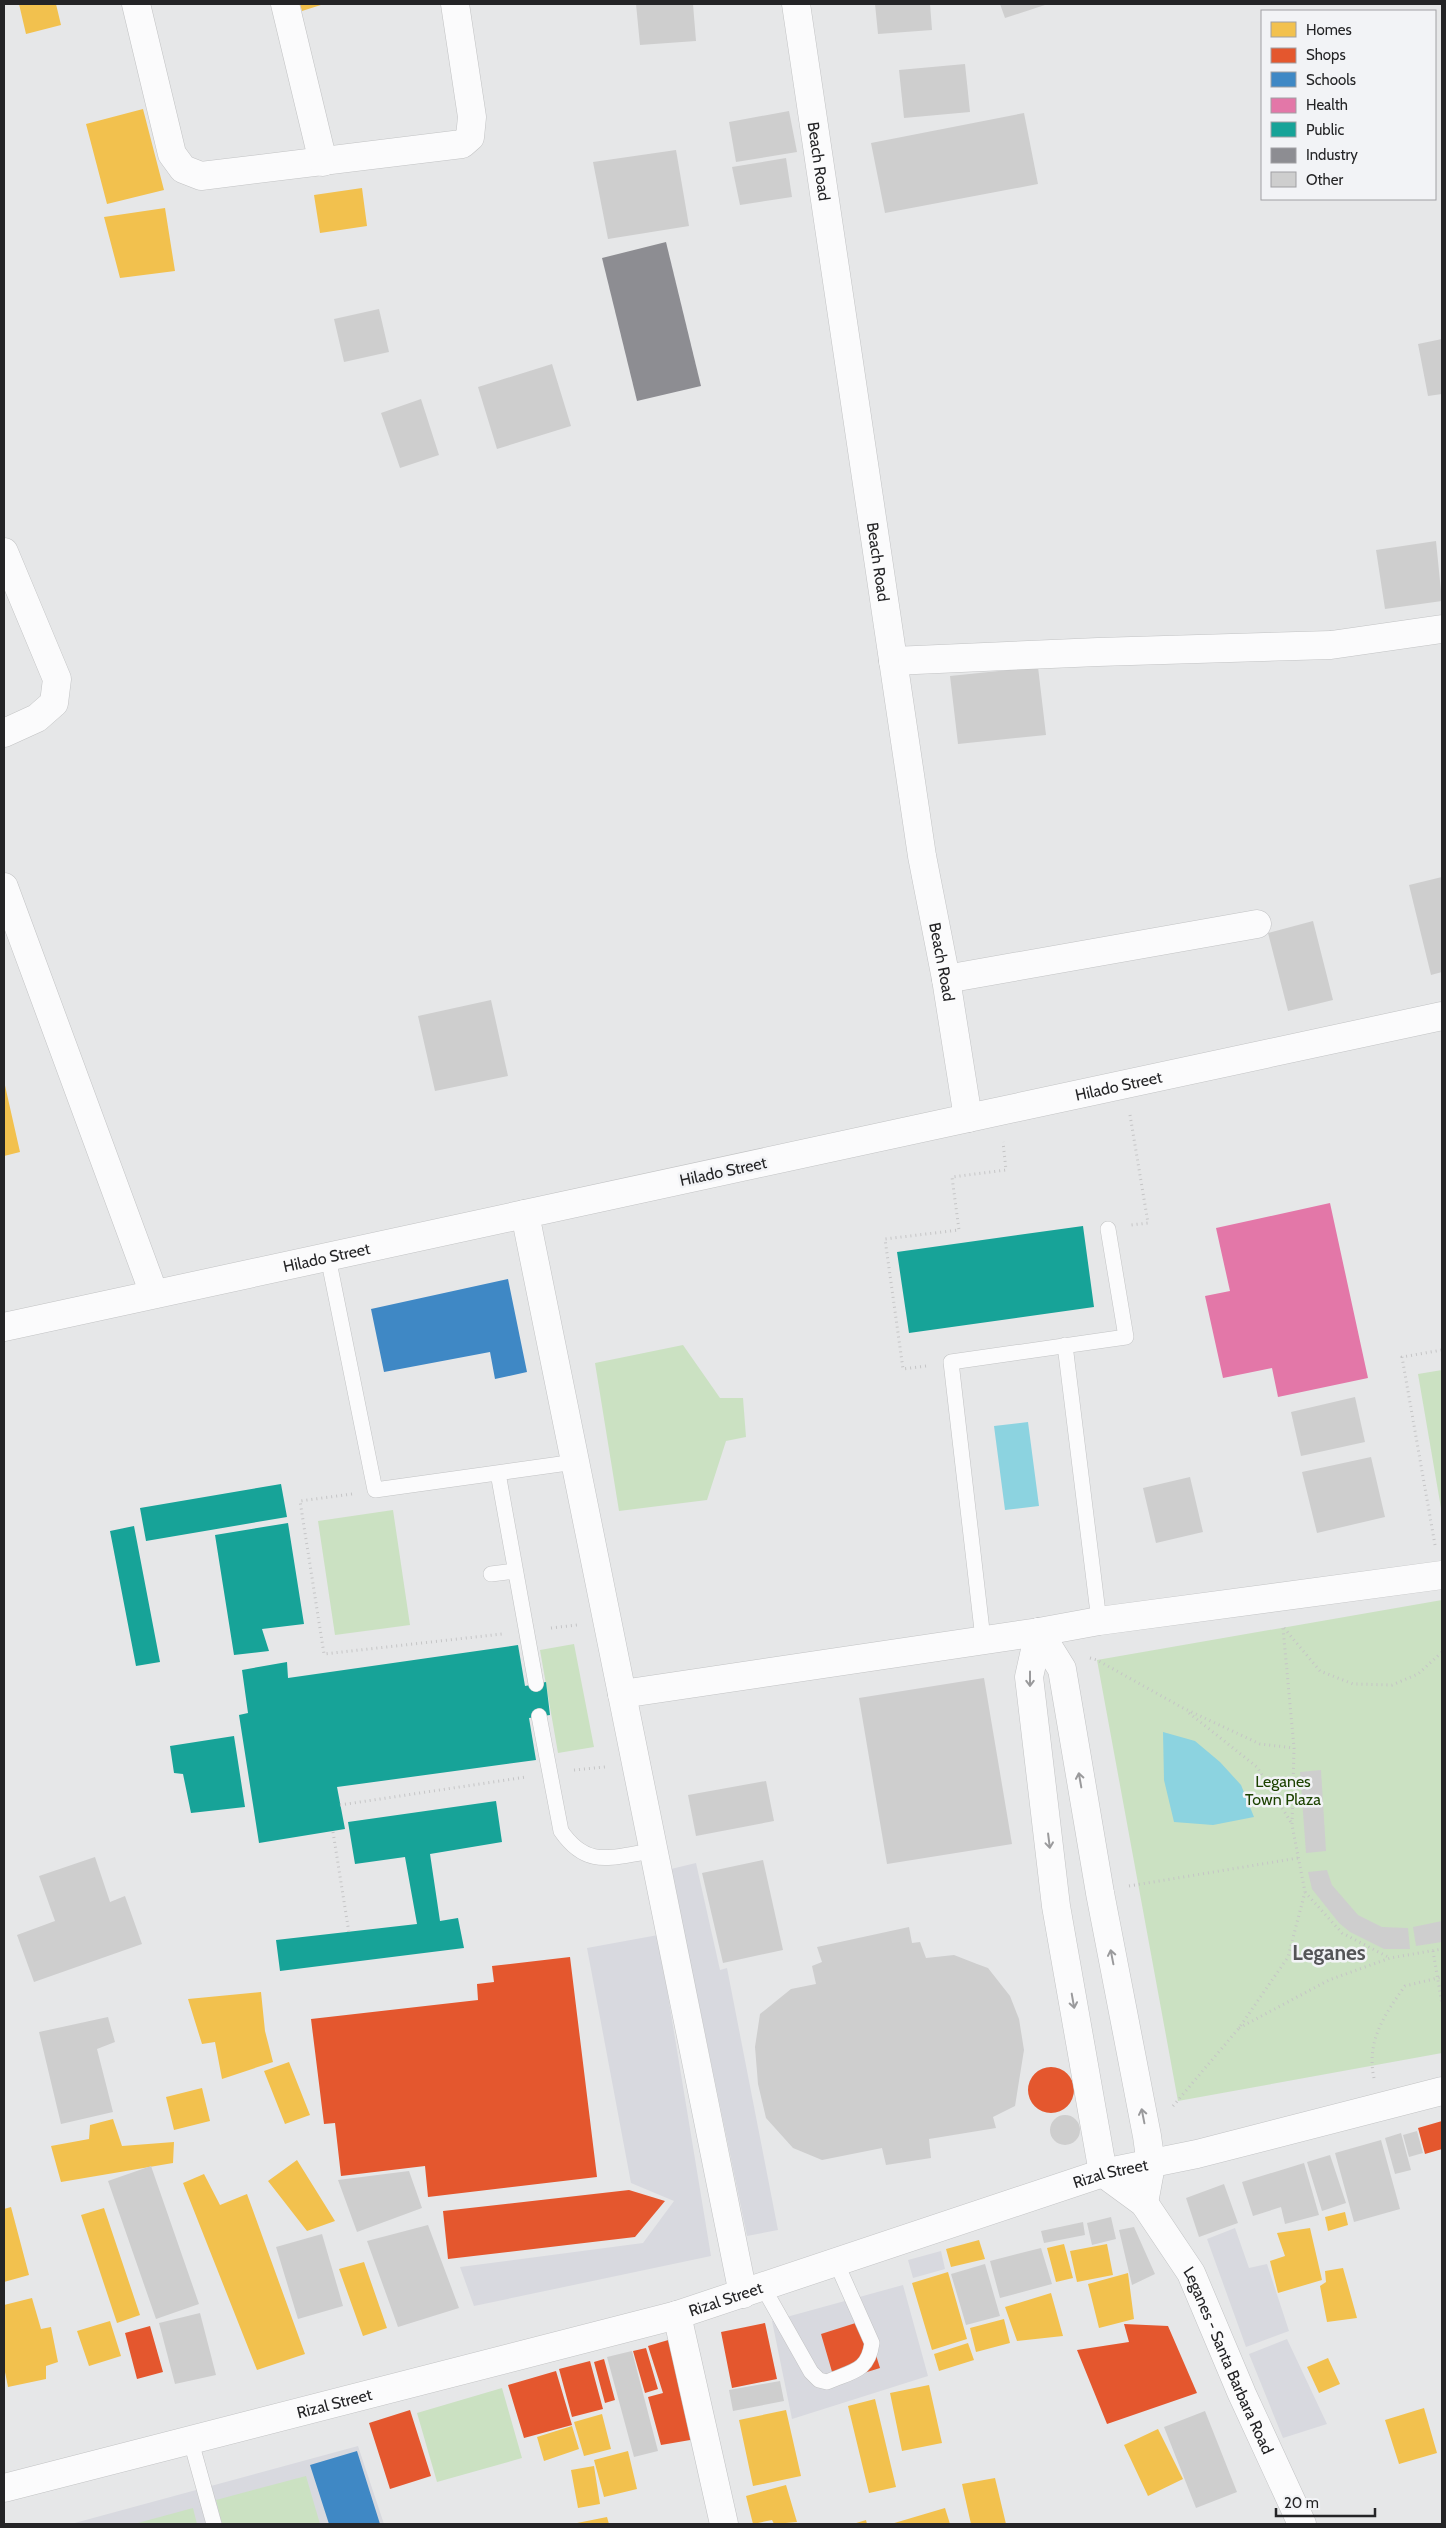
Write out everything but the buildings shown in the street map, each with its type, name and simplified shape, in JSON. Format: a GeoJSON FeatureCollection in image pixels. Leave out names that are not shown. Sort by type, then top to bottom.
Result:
{"type":"FeatureCollection","features":[{"type":"Feature","properties":{"kind":"main road"},"geometry":{"type":"LineString","coordinates":[[136,4],[172,154],[183,169],[201,176],[462,144],[470,137],[472,117],[455,4]]}},
{"type":"Feature","properties":{"kind":"main road"},"geometry":{"type":"LineString","coordinates":[[286,4],[323,162]]}},
{"type":"Feature","properties":{"kind":"main road","name":"Beach Road"},"geometry":{"type":"LineString","coordinates":[[796,4],[922,856],[946,979],[968,1118]]}},
{"type":"Feature","properties":{"kind":"main road"},"geometry":{"type":"LineString","coordinates":[[4,552],[57,679],[54,703],[36,718],[4,733]]}},
{"type":"Feature","properties":{"kind":"main road"},"geometry":{"type":"LineString","coordinates":[[893,661],[1098,652],[1331,645],[1442,629]]}},
{"type":"Feature","properties":{"kind":"main road"},"geometry":{"type":"LineString","coordinates":[[4,888],[154,1294]]}},
{"type":"Feature","properties":{"kind":"main road"},"geometry":{"type":"LineString","coordinates":[[946,979],[1257,924]]}},
{"type":"Feature","properties":{"kind":"main road","name":"Hilado Street"},"geometry":{"type":"LineString","coordinates":[[4,1328],[1442,1016]]}},
{"type":"Feature","properties":{"kind":"main road"},"geometry":{"type":"LineString","coordinates":[[525,1214],[653,1851],[753,2290]]}},
{"type":"Feature","properties":{"kind":"main road"},"geometry":{"type":"LineString","coordinates":[[622,1694],[1039,1632],[1099,1620],[1441,1576]]}},
{"type":"Feature","properties":{"kind":"main road"},"geometry":{"type":"LineString","coordinates":[[1039,1632],[1062,1669],[1100,1893],[1151,2164],[1144,2203]]}},
{"type":"Feature","properties":{"kind":"main road"},"geometry":{"type":"LineString","coordinates":[[1039,1632],[1029,1677],[1031,1696],[1056,1906],[1103,2173]]}},
{"type":"Feature","properties":{"kind":"main road","name":"Rizal Street"},"geometry":{"type":"LineString","coordinates":[[4,2488],[190,2438],[677,2315],[1103,2173],[1151,2164],[1442,2091]]}},
{"type":"Feature","properties":{"kind":"main road","name":"Leganes - Santa Barbara Road"},"geometry":{"type":"LineString","coordinates":[[1103,2173],[1144,2203],[1191,2273],[1242,2394],[1302,2524]]}},
{"type":"Feature","properties":{"kind":"main road"},"geometry":{"type":"LineString","coordinates":[[677,2315],[724,2524]]}},
{"type":"Feature","properties":{"kind":"lane"},"geometry":{"type":"LineString","coordinates":[[983,1639],[951,1362],[1126,1337],[1108,1229]]}},
{"type":"Feature","properties":{"kind":"lane"},"geometry":{"type":"LineString","coordinates":[[328,1257],[375,1490],[575,1462]]}},
{"type":"Feature","properties":{"kind":"lane"},"geometry":{"type":"LineString","coordinates":[[1065,1345],[1099,1620]]}},
{"type":"Feature","properties":{"kind":"lane"},"geometry":{"type":"LineString","coordinates":[[498,1473],[536,1684]]}},
{"type":"Feature","properties":{"kind":"lane"},"geometry":{"type":"LineString","coordinates":[[491,1574],[515,1571]]}},
{"type":"Feature","properties":{"kind":"lane"},"geometry":{"type":"LineString","coordinates":[[539,1716],[548,1773],[561,1831],[572,1847],[592,1858],[653,1851]]}},
{"type":"Feature","properties":{"kind":"lane"},"geometry":{"type":"LineString","coordinates":[[753,2290],[811,2372],[819,2380],[827,2382],[866,2365],[871,2356],[872,2343],[836,2262]]}},
{"type":"Feature","properties":{"kind":"lane"},"geometry":{"type":"LineString","coordinates":[[190,2438],[214,2524]]}},
{"type":"Feature","properties":{"kind":"path"},"geometry":{"type":"LineString","coordinates":[[1125,1084],[1148,1223]]}},
{"type":"Feature","properties":{"kind":"path"},"geometry":{"type":"LineString","coordinates":[[903,1369],[885,1239],[959,1230],[952,1177],[1006,1170]]}},
{"type":"Feature","properties":{"kind":"path"},"geometry":{"type":"LineString","coordinates":[[1441,1576],[1402,1356],[1442,1350]]}},
{"type":"Feature","properties":{"kind":"path"},"geometry":{"type":"LineString","coordinates":[[375,1490],[300,1502],[324,1654],[607,1622]]}},
{"type":"Feature","properties":{"kind":"path"},"geometry":{"type":"LineString","coordinates":[[1178,2101],[1239,2028],[1288,1957],[1305,1892],[1292,1824],[1294,1748],[1279,1597]]}},
{"type":"Feature","properties":{"kind":"path"},"geometry":{"type":"LineString","coordinates":[[1283,1628],[1320,1671],[1353,1684],[1392,1685],[1418,1674],[1442,1652]]}},
{"type":"Feature","properties":{"kind":"path"},"geometry":{"type":"LineString","coordinates":[[1097,1660],[1184,1708],[1260,1744],[1294,1748]]}},
{"type":"Feature","properties":{"kind":"path"},"geometry":{"type":"LineString","coordinates":[[1184,1708],[1257,1767],[1292,1824]]}},
{"type":"Feature","properties":{"kind":"path"},"geometry":{"type":"LineString","coordinates":[[340,1804],[548,1773],[636,1764]]}},
{"type":"Feature","properties":{"kind":"path"},"geometry":{"type":"LineString","coordinates":[[333,1832],[349,1933]]}},
{"type":"Feature","properties":{"kind":"path"},"geometry":{"type":"LineString","coordinates":[[1138,1884],[1298,1858]]}},
{"type":"Feature","properties":{"kind":"path"},"geometry":{"type":"LineString","coordinates":[[1305,1892],[1342,1933],[1390,1958]]}},
{"type":"Feature","properties":{"kind":"path"},"geometry":{"type":"LineString","coordinates":[[1239,2028],[1329,1980],[1390,1958],[1442,1949]]}},
{"type":"Feature","properties":{"kind":"path"},"geometry":{"type":"LineString","coordinates":[[1433,1951],[1440,1978],[1442,2004]]}},
{"type":"Feature","properties":{"kind":"path"},"geometry":{"type":"LineString","coordinates":[[1380,2107],[1370,2060],[1382,2018],[1405,1986],[1440,1978]]}},
{"type":"Feature","properties":{"kind":"shaded area"},"geometry":{"type":"Polygon","coordinates":[[[696,1863],[720,1970],[727,1968],[778,2230],[747,2236],[671,1869],[696,1863]]]}},
{"type":"Feature","properties":{"kind":"shaded area"},"geometry":{"type":"Polygon","coordinates":[[[658,1935],[711,2256],[474,2306],[460,2267],[643,2243],[674,2201],[631,2183],[587,1948],[658,1935]]]}},
{"type":"Feature","properties":{"kind":"shaded area"},"geometry":{"type":"Polygon","coordinates":[[[1235,2228],[1249,2268],[1267,2264],[1289,2331],[1246,2347],[1207,2239],[1235,2228]]]}},
{"type":"Feature","properties":{"kind":"shaded area"},"geometry":{"type":"Polygon","coordinates":[[[941,2251],[945,2269],[913,2278],[908,2260],[941,2251]]]}},
{"type":"Feature","properties":{"kind":"shaded area"},"geometry":{"type":"Polygon","coordinates":[[[903,2285],[928,2376],[792,2419],[772,2321],[903,2285]]]}},
{"type":"Feature","properties":{"kind":"shaded area"},"geometry":{"type":"Polygon","coordinates":[[[1287,2339],[1327,2424],[1283,2438],[1249,2354],[1287,2339]]]}},
{"type":"Feature","properties":{"kind":"shaded area"},"geometry":{"type":"Polygon","coordinates":[[[358,2446],[384,2524],[71,2524],[358,2446]]]}},
{"type":"Feature","properties":{"kind":"green space"},"geometry":{"type":"Polygon","coordinates":[[[683,1345],[720,1398],[743,1398],[746,1437],[726,1441],[707,1500],[619,1511],[595,1363],[683,1345]]]}},
{"type":"Feature","properties":{"kind":"green space"},"geometry":{"type":"Polygon","coordinates":[[[1442,1370],[1442,1514],[1418,1374],[1442,1370]]]}},
{"type":"Feature","properties":{"kind":"green space"},"geometry":{"type":"Polygon","coordinates":[[[393,1510],[410,1625],[335,1635],[318,1521],[393,1510]]]}},
{"type":"Feature","properties":{"kind":"green space","name":"Leganes Town Plaza"},"geometry":{"type":"Polygon","coordinates":[[[1442,1600],[1442,2053],[1178,2101],[1097,1660],[1442,1600]]]}},
{"type":"Feature","properties":{"kind":"green space"},"geometry":{"type":"Polygon","coordinates":[[[574,1644],[594,1747],[558,1753],[540,1650],[574,1644]]]}},
{"type":"Feature","properties":{"kind":"green space"},"geometry":{"type":"Polygon","coordinates":[[[502,2388],[522,2458],[437,2482],[417,2413],[502,2388]]]}},
{"type":"Feature","properties":{"kind":"green space"},"geometry":{"type":"Polygon","coordinates":[[[306,2476],[320,2524],[222,2524],[216,2500],[306,2476]]]}},
{"type":"Feature","properties":{"kind":"green space"},"geometry":{"type":"Polygon","coordinates":[[[193,2508],[197,2524],[134,2524],[193,2508]]]}},
{"type":"Feature","properties":{"kind":"water"},"geometry":{"type":"Polygon","coordinates":[[[1028,1422],[1039,1506],[1005,1510],[994,1426],[1028,1422]]]}},
{"type":"Feature","properties":{"kind":"water"},"geometry":{"type":"Polygon","coordinates":[[[1163,1732],[1195,1741],[1220,1762],[1241,1785],[1254,1817],[1213,1825],[1174,1822],[1164,1780],[1163,1732]]]}},
{"type":"Feature","properties":{"kind":"district","name":"Leganes"},"geometry":{"type":"Point","coordinates":[1329,1953]}}]}
